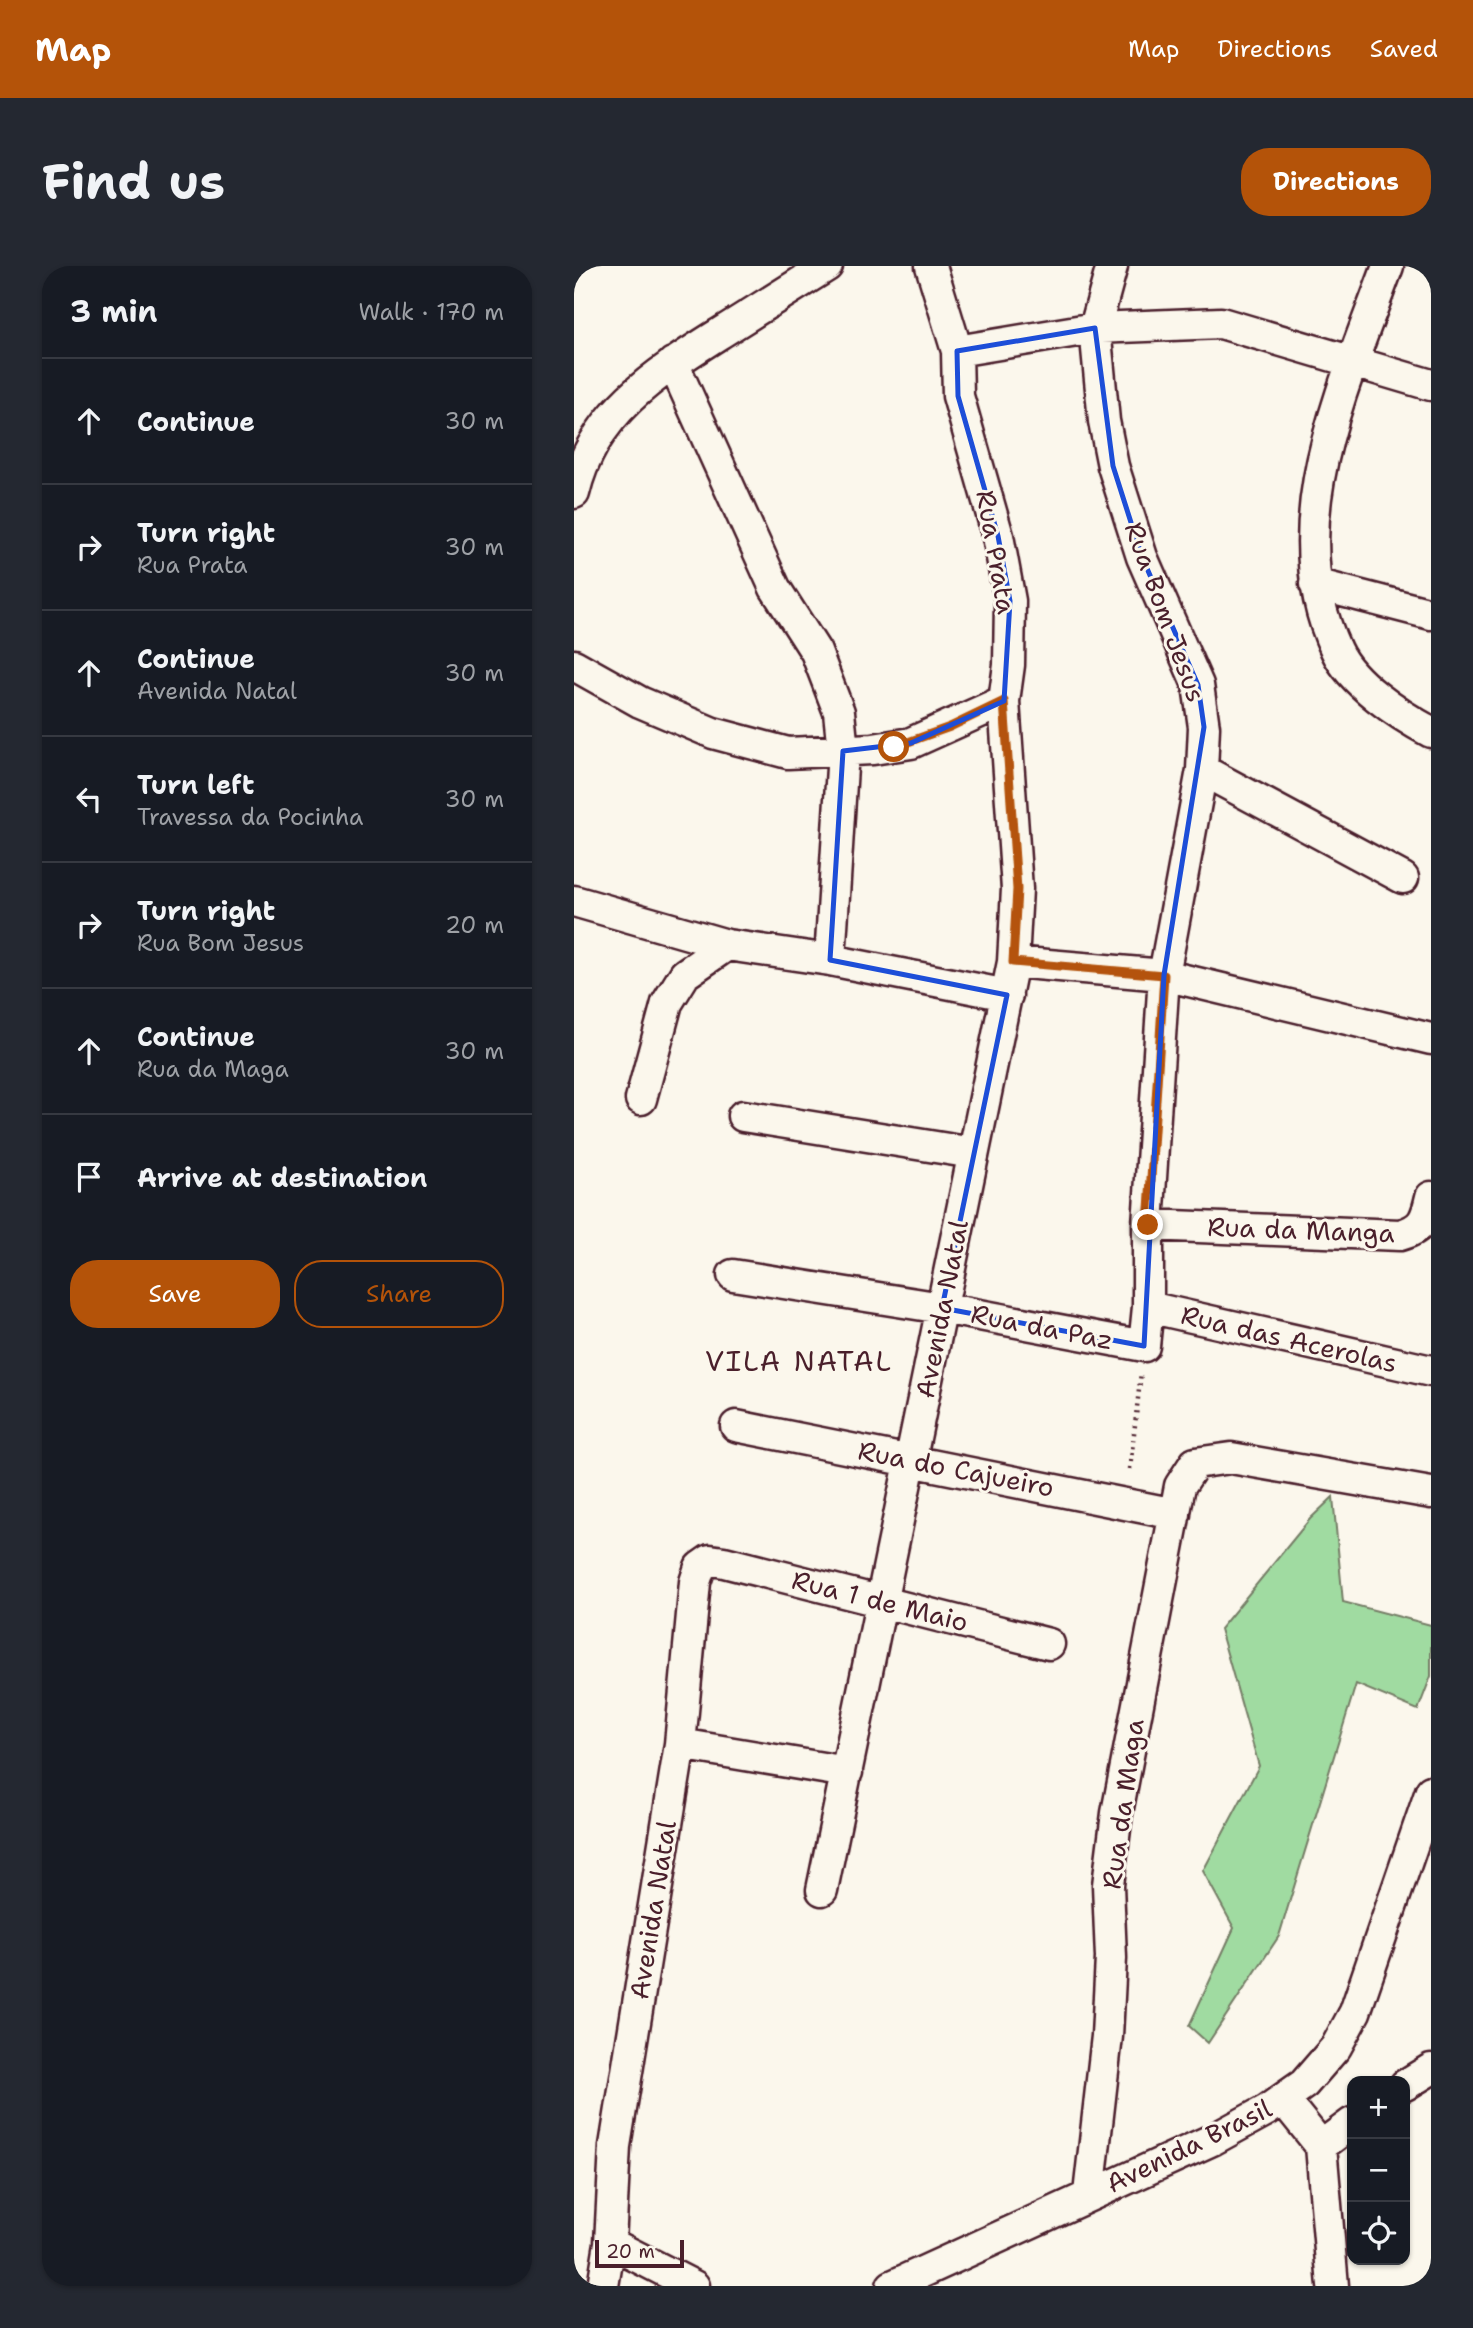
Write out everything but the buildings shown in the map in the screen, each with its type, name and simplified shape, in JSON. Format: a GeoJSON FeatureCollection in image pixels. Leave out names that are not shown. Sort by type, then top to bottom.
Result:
{"type":"FeatureCollection","features":[{"type":"Feature","properties":{"kind":"street"},"geometry":{"type":"LineString","coordinates":[[574,493],[579,474],[607,422],[648,379],[827,266]]}},
{"type":"Feature","properties":{"kind":"street","name":"Rua Prata"},"geometry":{"type":"LineString","coordinates":[[931,266],[957,351],[958,396],[998,536],[1010,601],[1009,664],[1004,701],[1014,844]]}},
{"type":"Feature","properties":{"kind":"street","name":"Rua Bom Jesus"},"geometry":{"type":"LineString","coordinates":[[1112,266],[1095,328],[1104,421],[1113,466],[1142,557],[1198,685],[1204,727],[1202,770],[1164,975],[1148,1225]]}},
{"type":"Feature","properties":{"kind":"street"},"geometry":{"type":"LineString","coordinates":[[1388,266],[1327,436],[1313,518],[1315,584],[1336,651],[1368,689],[1431,732]]}},
{"type":"Feature","properties":{"kind":"street"},"geometry":{"type":"LineString","coordinates":[[957,351],[1095,328],[1222,323],[1431,385]]}},
{"type":"Feature","properties":{"kind":"street"},"geometry":{"type":"LineString","coordinates":[[673,363],[775,587],[816,652],[839,712],[843,751],[830,960]]}},
{"type":"Feature","properties":{"kind":"street"},"geometry":{"type":"LineString","coordinates":[[1315,584],[1431,614]]}},
{"type":"Feature","properties":{"kind":"street"},"geometry":{"type":"LineString","coordinates":[[574,665],[640,702],[713,733],[788,753],[843,751],[911,743],[1004,701]]}},
{"type":"Feature","properties":{"kind":"street"},"geometry":{"type":"LineString","coordinates":[[1202,770],[1404,878]]}},
{"type":"Feature","properties":{"kind":"street","name":"Avenida Natal"},"geometry":{"type":"LineString","coordinates":[[822,1890],[1007,995],[1013,962],[1017,889],[1014,844]]}},
{"type":"Feature","properties":{"kind":"street"},"geometry":{"type":"LineString","coordinates":[[574,901],[727,945],[830,960],[1007,995]]}},
{"type":"Feature","properties":{"kind":"street"},"geometry":{"type":"LineString","coordinates":[[642,1100],[667,1003],[685,974],[727,945]]}},
{"type":"Feature","properties":{"kind":"street"},"geometry":{"type":"LineString","coordinates":[[1013,962],[1164,975],[1431,1039]]}},
{"type":"Feature","properties":{"kind":"street"},"geometry":{"type":"LineString","coordinates":[[743,1116],[973,1153]]}},
{"type":"Feature","properties":{"kind":"street","name":"Rua da Manga"},"geometry":{"type":"LineString","coordinates":[[1148,1225],[1400,1235],[1415,1231],[1425,1223],[1431,1197]]}},
{"type":"Feature","properties":{"kind":"street"},"geometry":{"type":"LineString","coordinates":[[1144,1346],[1148,1307],[1148,1225]]}},
{"type":"Feature","properties":{"kind":"street","name":"Rua da Paz"},"geometry":{"type":"LineString","coordinates":[[733,1275],[942,1308],[1144,1346]]}},
{"type":"Feature","properties":{"kind":"street","name":"Rua das Acerolas"},"geometry":{"type":"LineString","coordinates":[[1148,1307],[1431,1371]]}},
{"type":"Feature","properties":{"kind":"street","name":"Rua do Cajueiro"},"geometry":{"type":"LineString","coordinates":[[736,1426],[1175,1514]]}},
{"type":"Feature","properties":{"kind":"street","name":"Rua da Maga"},"geometry":{"type":"LineString","coordinates":[[1089,2194],[1107,2036],[1111,1958],[1108,1885],[1117,1813],[1180,1486],[1195,1463],[1231,1458],[1431,1493]]}},
{"type":"Feature","properties":{"kind":"street","name":"Avenida Natal"},"geometry":{"type":"LineString","coordinates":[[603,2286],[610,2243],[615,2146],[680,1744],[695,1582],[700,1567],[710,1560]]}},
{"type":"Feature","properties":{"kind":"street","name":"Rua 1 de Maio"},"geometry":{"type":"LineString","coordinates":[[710,1560],[1049,1644]]}},
{"type":"Feature","properties":{"kind":"street"},"geometry":{"type":"LineString","coordinates":[[680,1744],[847,1772]]}},
{"type":"Feature","properties":{"kind":"street","name":"Avenida Brasil"},"geometry":{"type":"LineString","coordinates":[[892,2286],[1214,2139],[1283,2100],[1304,2084],[1347,2029],[1431,1791]]}},
{"type":"Feature","properties":{"kind":"street"},"geometry":{"type":"LineString","coordinates":[[1410,2082],[1431,2068]]}},
{"type":"Feature","properties":{"kind":"street"},"geometry":{"type":"LineString","coordinates":[[1283,2100],[1321,2146],[1333,2286]]}},
{"type":"Feature","properties":{"kind":"street"},"geometry":{"type":"LineString","coordinates":[[1321,2146],[1347,2127]]}},
{"type":"Feature","properties":{"kind":"street"},"geometry":{"type":"LineString","coordinates":[[610,2243],[694,2286]]}},
{"type":"Feature","properties":{"kind":"path"},"geometry":{"type":"LineString","coordinates":[[1130,1469],[1144,1346]]}},
{"type":"Feature","properties":{"kind":"highlighted area"},"geometry":{"type":"Polygon","coordinates":[[[1095,328],[1113,466],[1142,557],[1198,685],[1204,727],[1164,975],[1144,1346],[942,1308],[1007,995],[830,960],[843,751],[911,743],[1004,701],[1010,601],[998,536],[958,396],[957,351],[1095,328]]]}},
{"type":"Feature","properties":{"kind":"green space"},"geometry":{"type":"Polygon","coordinates":[[[1333,1497],[1343,1602],[1431,1625],[1431,1676],[1418,1710],[1356,1684],[1279,1936],[1208,2043],[1189,2026],[1234,1928],[1203,1871],[1259,1766],[1220,1629],[1310,1519],[1333,1497]]]}},
{"type":"Feature","properties":{"kind":"district","name":"VILA NATAL"},"geometry":{"type":"Point","coordinates":[799,1361]}},
{"type":"Feature","properties":{"kind":"route"},"geometry":{"type":"LineString","coordinates":[[894,747],[950,727],[1004,701],[1017,889],[1013,962],[1164,975],[1148,1225]]}}]}
